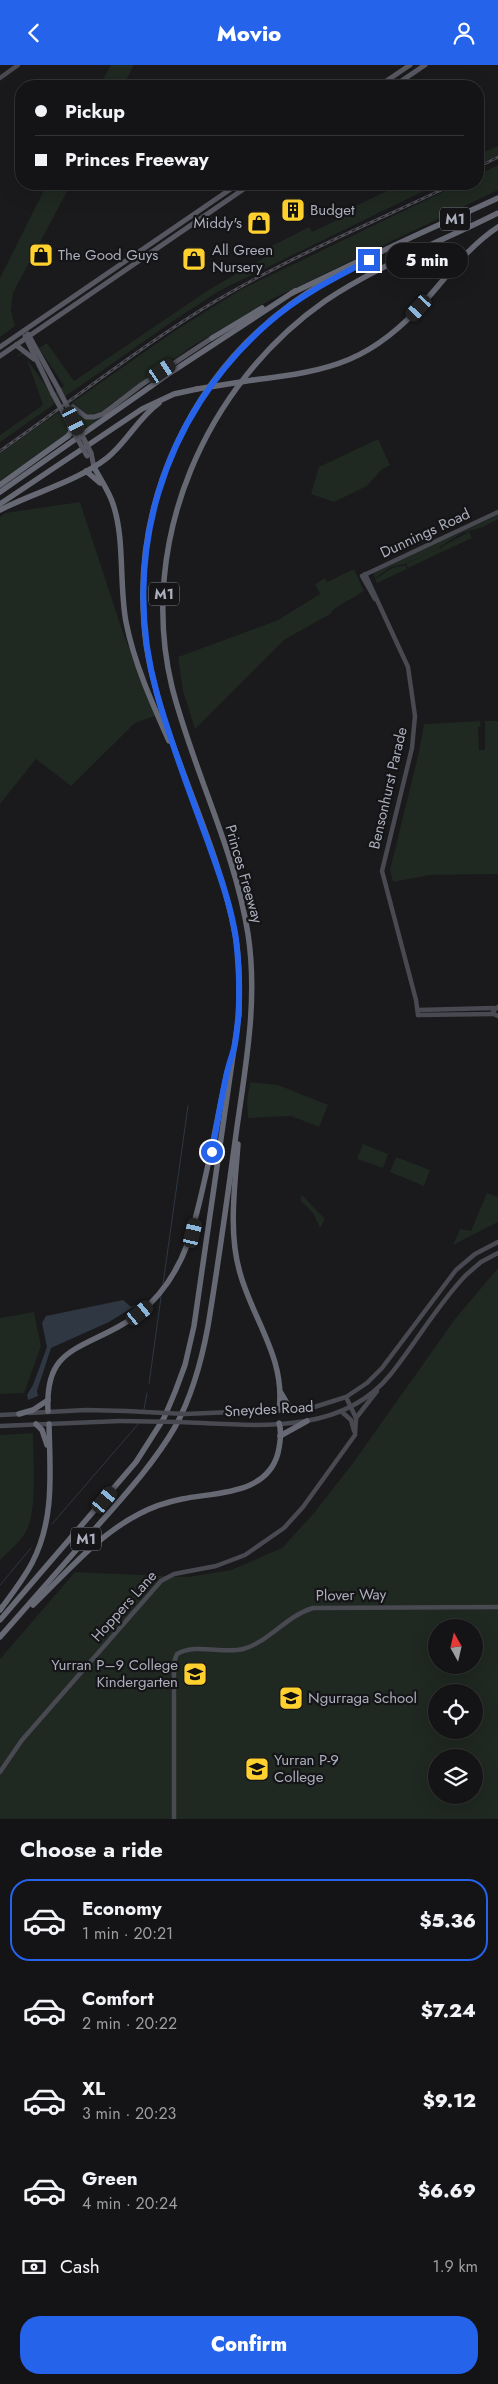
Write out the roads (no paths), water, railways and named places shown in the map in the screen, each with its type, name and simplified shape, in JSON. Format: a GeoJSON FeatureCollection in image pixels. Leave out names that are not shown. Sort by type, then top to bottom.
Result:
{"type":"FeatureCollection","features":[{"type":"Feature","properties":{"kind":"highway","name":"Princes Freeway"},"geometry":{"type":"LineString","coordinates":[[0,1620],[136,1462],[164,1418],[175,1392],[185,1365],[194,1326],[239,1014],[239,976],[235,936],[221,878],[152,676],[147,650],[142,597],[144,564],[149,525],[158,491],[172,453],[189,418],[210,385],[231,359],[268,323],[316,289],[411,239],[498,198]]}},
{"type":"Feature","properties":{"kind":"highway","name":"Princes Freeway"},"geometry":{"type":"LineString","coordinates":[[0,1637],[146,1470],[176,1425],[197,1369],[208,1326],[241,1102],[251,1019],[253,974],[248,933],[234,874],[179,714],[167,658],[164,630],[165,576],[177,509],[186,479],[215,419],[240,381],[287,331],[342,290],[498,213]]}},
{"type":"Feature","properties":{"kind":"highway"},"geometry":{"type":"LineString","coordinates":[[0,503],[142,409],[174,395],[197,389],[319,371],[370,350],[401,327],[476,245],[498,227]]}},
{"type":"Feature","properties":{"kind":"highway"},"geometry":{"type":"LineString","coordinates":[[212,338],[272,302],[411,239]]}},
{"type":"Feature","properties":{"kind":"highway"},"geometry":{"type":"LineString","coordinates":[[0,492],[147,388],[295,291]]}},
{"type":"Feature","properties":{"kind":"highway"},"geometry":{"type":"LineString","coordinates":[[0,510],[94,467],[121,447],[152,409],[174,395]]}},
{"type":"Feature","properties":{"kind":"highway"},"geometry":{"type":"LineString","coordinates":[[0,485],[68,437],[71,432],[70,426]]}},
{"type":"Feature","properties":{"kind":"highway"},"geometry":{"type":"LineString","coordinates":[[94,467],[113,504],[118,523],[122,593],[129,637],[155,709],[186,779]]}},
{"type":"Feature","properties":{"kind":"highway"},"geometry":{"type":"LineString","coordinates":[[86,471],[106,488]]}},
{"type":"Feature","properties":{"kind":"highway"},"geometry":{"type":"LineString","coordinates":[[48,1411],[48,1390],[53,1370],[65,1356],[72,1350],[120,1327],[140,1313],[160,1294],[177,1269],[193,1233],[234,1046]]}},
{"type":"Feature","properties":{"kind":"highway"},"geometry":{"type":"LineString","coordinates":[[241,1102],[235,1196],[235,1251],[247,1292],[272,1350],[283,1399],[291,1410]]}},
{"type":"Feature","properties":{"kind":"highway"},"geometry":{"type":"LineString","coordinates":[[278,1411],[279,1387]]}},
{"type":"Feature","properties":{"kind":"highway"},"geometry":{"type":"LineString","coordinates":[[19,1414],[33,1410],[48,1400]]}},
{"type":"Feature","properties":{"kind":"highway"},"geometry":{"type":"LineString","coordinates":[[280,1436],[307,1421]]}},
{"type":"Feature","properties":{"kind":"highway"},"geometry":{"type":"LineString","coordinates":[[6,1631],[112,1530],[140,1513],[182,1499],[240,1490],[262,1478],[276,1459],[280,1436],[279,1423]]}},
{"type":"Feature","properties":{"kind":"highway"},"geometry":{"type":"LineString","coordinates":[[36,1424],[46,1439],[50,1457]]}},
{"type":"Feature","properties":{"kind":"highway"},"geometry":{"type":"LineString","coordinates":[[0,1610],[32,1563],[44,1532],[50,1499],[49,1424]]}},
{"type":"Feature","properties":{"kind":"main road"},"geometry":{"type":"LineString","coordinates":[[388,80],[410,65]]}},
{"type":"Feature","properties":{"kind":"main road"},"geometry":{"type":"LineString","coordinates":[[404,80],[426,65]]}},
{"type":"Feature","properties":{"kind":"main road"},"geometry":{"type":"LineString","coordinates":[[404,69],[410,76]]}},
{"type":"Feature","properties":{"kind":"main road"},"geometry":{"type":"LineString","coordinates":[[0,347],[229,190]]}},
{"type":"Feature","properties":{"kind":"main road"},"geometry":{"type":"LineString","coordinates":[[0,356],[242,190]]}},
{"type":"Feature","properties":{"kind":"main road"},"geometry":{"type":"LineString","coordinates":[[215,200],[219,202],[225,201]]}},
{"type":"Feature","properties":{"kind":"main road"},"geometry":{"type":"LineString","coordinates":[[180,224],[184,230]]}},
{"type":"Feature","properties":{"kind":"main road"},"geometry":{"type":"LineString","coordinates":[[23,331],[59,390],[94,467]]}},
{"type":"Feature","properties":{"kind":"main road"},"geometry":{"type":"LineString","coordinates":[[27,337],[34,359],[70,426],[89,455]]}},
{"type":"Feature","properties":{"kind":"main road"},"geometry":{"type":"LineString","coordinates":[[65,403],[73,407],[79,414],[89,417],[100,416],[151,378],[212,338]]}},
{"type":"Feature","properties":{"kind":"main road"},"geometry":{"type":"LineString","coordinates":[[16,345],[34,359]]}},
{"type":"Feature","properties":{"kind":"street"},"geometry":{"type":"LineString","coordinates":[[0,77],[18,65]]}},
{"type":"Feature","properties":{"kind":"street","name":"Dunnings Road"},"geometry":{"type":"LineString","coordinates":[[364,575],[498,512]]}},
{"type":"Feature","properties":{"kind":"street","name":"Bensonhurst Parade"},"geometry":{"type":"LineString","coordinates":[[364,575],[408,668],[415,716],[412,748],[382,871],[418,1012]]}},
{"type":"Feature","properties":{"kind":"street"},"geometry":{"type":"LineString","coordinates":[[496,1007],[496,1015],[418,1012],[496,1007]]}},
{"type":"Feature","properties":{"kind":"street","name":"Sneydes Road"},"geometry":{"type":"LineString","coordinates":[[0,1415],[48,1411],[126,1411],[185,1414],[278,1411],[317,1407],[346,1397],[367,1383],[382,1368],[456,1270],[475,1254],[498,1242]]}},
{"type":"Feature","properties":{"kind":"street","name":"Sneydes Road"},"geometry":{"type":"LineString","coordinates":[[0,1426],[120,1421],[225,1425],[279,1423],[307,1421],[342,1412],[379,1388],[461,1280],[481,1262],[498,1253]]}},
{"type":"Feature","properties":{"kind":"street"},"geometry":{"type":"LineString","coordinates":[[356,1418],[379,1388]]}},
{"type":"Feature","properties":{"kind":"street"},"geometry":{"type":"LineString","coordinates":[[346,1397],[356,1418],[355,1435]]}},
{"type":"Feature","properties":{"kind":"street"},"geometry":{"type":"LineString","coordinates":[[48,1411],[49,1424]]}},
{"type":"Feature","properties":{"kind":"street"},"geometry":{"type":"LineString","coordinates":[[278,1411],[279,1423]]}},
{"type":"Feature","properties":{"kind":"street"},"geometry":{"type":"LineString","coordinates":[[342,1412],[351,1420],[355,1435]]}},
{"type":"Feature","properties":{"kind":"street","name":"Hoppers Lane"},"geometry":{"type":"LineString","coordinates":[[0,1772],[22,1740],[161,1581],[174,1574],[216,1566],[245,1555],[273,1537],[298,1513],[355,1435]]}},
{"type":"Feature","properties":{"kind":"street","name":"Plover Way"},"geometry":{"type":"LineString","coordinates":[[174,1819],[174,1662],[177,1653],[187,1650],[245,1648],[256,1643],[296,1614],[313,1608],[498,1607]]}},
{"type":"Feature","properties":{"kind":"water"},"geometry":{"type":"Polygon","coordinates":[[[123,1300],[131,1307],[138,1304],[109,1322],[51,1348],[37,1391],[38,1396],[28,1400],[27,1395],[33,1385],[47,1347],[42,1323],[46,1316],[123,1300]]]}},
{"type":"Feature","properties":{"kind":"waterway"},"geometry":{"type":"LineString","coordinates":[[163,1284],[188,1106]]}},
{"type":"Feature","properties":{"kind":"waterway"},"geometry":{"type":"LineString","coordinates":[[149,1384],[161,1297]]}},
{"type":"Feature","properties":{"kind":"waterway"},"geometry":{"type":"LineString","coordinates":[[144,1409],[147,1393]]}},
{"type":"Feature","properties":{"kind":"waterway"},"geometry":{"type":"LineString","coordinates":[[52,1524],[140,1422]]}},
{"type":"Feature","properties":{"kind":"waterway"},"geometry":{"type":"LineString","coordinates":[[0,1585],[31,1548]]}},
{"type":"Feature","properties":{"kind":"railway"},"geometry":{"type":"LineString","coordinates":[[484,164],[498,157]]}},
{"type":"Feature","properties":{"kind":"railway"},"geometry":{"type":"LineString","coordinates":[[0,451],[136,353],[219,299],[306,253],[441,190]]}},
{"type":"Feature","properties":{"kind":"place","name":"Budget"},"geometry":{"type":"Point","coordinates":[293,210]}},
{"type":"Feature","properties":{"kind":"place","name":"Middy's"},"geometry":{"type":"Point","coordinates":[259,223]}},
{"type":"Feature","properties":{"kind":"place","name":"The Good Guys"},"geometry":{"type":"Point","coordinates":[41,255]}},
{"type":"Feature","properties":{"kind":"place","name":"All Green Nursery"},"geometry":{"type":"Point","coordinates":[194,259]}},
{"type":"Feature","properties":{"kind":"place","name":"Yurran P–9 College Kindergarten"},"geometry":{"type":"Point","coordinates":[195,1674]}},
{"type":"Feature","properties":{"kind":"place","name":"Ngurraga School"},"geometry":{"type":"Point","coordinates":[291,1698]}},
{"type":"Feature","properties":{"kind":"place","name":"Yurran P-9 College"},"geometry":{"type":"Point","coordinates":[257,1769]}}]}
